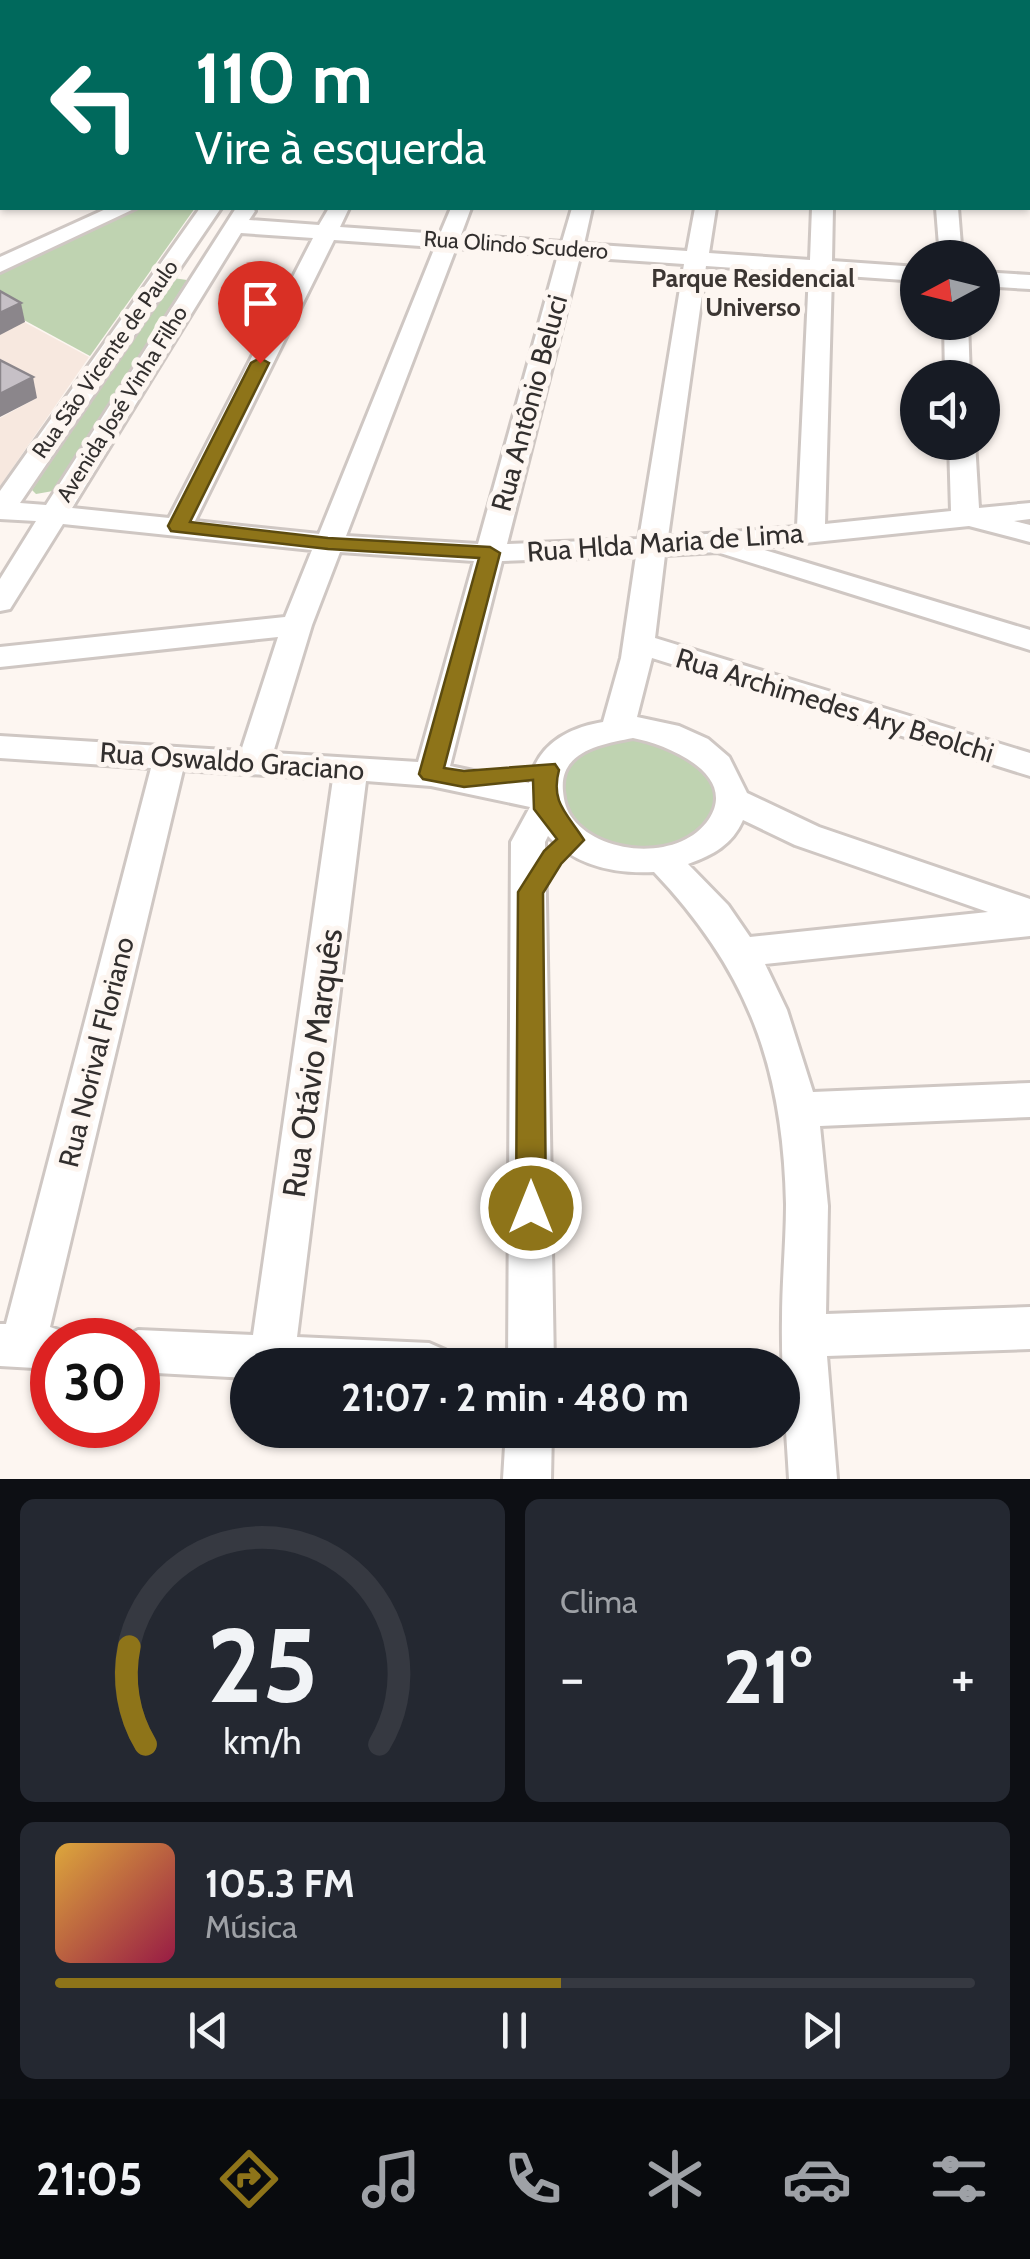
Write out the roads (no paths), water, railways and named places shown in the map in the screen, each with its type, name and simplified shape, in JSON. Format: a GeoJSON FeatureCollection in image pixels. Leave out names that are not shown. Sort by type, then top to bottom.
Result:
{"type":"FeatureCollection","features":[{"type":"Feature","properties":{"kind":"street"},"geometry":{"type":"LineString","coordinates":[[0,265],[121,210]]}},
{"type":"Feature","properties":{"kind":"street","name":"Rua São Vicente de Paulo"},"geometry":{"type":"LineString","coordinates":[[0,510],[209,210]]}},
{"type":"Feature","properties":{"kind":"street"},"geometry":{"type":"LineString","coordinates":[[178,526],[339,210]]}},
{"type":"Feature","properties":{"kind":"street"},"geometry":{"type":"LineString","coordinates":[[254,760],[297,626],[460,210]]}},
{"type":"Feature","properties":{"kind":"street","name":"Rua Antônio Beluci"},"geometry":{"type":"LineString","coordinates":[[431,774],[581,210]]}},
{"type":"Feature","properties":{"kind":"street"},"geometry":{"type":"LineString","coordinates":[[633,728],[634,678],[652,545],[706,210]]}},
{"type":"Feature","properties":{"kind":"street"},"geometry":{"type":"LineString","coordinates":[[811,534],[823,210]]}},
{"type":"Feature","properties":{"kind":"street"},"geometry":{"type":"LineString","coordinates":[[947,210],[950,240]]}},
{"type":"Feature","properties":{"kind":"street","name":"Rua Olindo Scudero"},"geometry":{"type":"LineString","coordinates":[[241,217],[326,232],[900,273]]}},
{"type":"Feature","properties":{"kind":"street","name":"Avenida José Vinha Filho"},"geometry":{"type":"LineString","coordinates":[[0,602],[241,217]]}},
{"type":"Feature","properties":{"kind":"street"},"geometry":{"type":"LineString","coordinates":[[174,262],[210,263]]}},
{"type":"Feature","properties":{"kind":"street"},"geometry":{"type":"LineString","coordinates":[[1000,280],[1030,282]]}},
{"type":"Feature","properties":{"kind":"street"},"geometry":{"type":"LineString","coordinates":[[963,460],[965,516],[1030,534]]}},
{"type":"Feature","properties":{"kind":"street","name":"Rua Hlda Maria de Lima"},"geometry":{"type":"LineString","coordinates":[[0,510],[328,544],[490,553],[716,544],[1030,510]]}},
{"type":"Feature","properties":{"kind":"street"},"geometry":{"type":"LineString","coordinates":[[716,544],[1030,640]]}},
{"type":"Feature","properties":{"kind":"street"},"geometry":{"type":"LineString","coordinates":[[0,657],[297,626]]}},
{"type":"Feature","properties":{"kind":"street"},"geometry":{"type":"LineString","coordinates":[[0,642],[23,650],[55,651]]}},
{"type":"Feature","properties":{"kind":"street","name":"Rua Archimedes Ary Beolchi"},"geometry":{"type":"LineString","coordinates":[[641,644],[1030,765]]}},
{"type":"Feature","properties":{"kind":"street"},"geometry":{"type":"LineString","coordinates":[[531,1348],[528,842],[546,792],[574,742],[633,728],[699,746],[717,762],[728,780],[702,835],[715,915],[762,998],[783,1054],[797,1110],[806,1188],[804,1336],[813,1479]]}},
{"type":"Feature","properties":{"kind":"street","name":"Rua Oswaldo Graciano"},"geometry":{"type":"LineString","coordinates":[[0,747],[431,774],[546,792]]}},
{"type":"Feature","properties":{"kind":"street","name":"Rua Norival Floriano"},"geometry":{"type":"LineString","coordinates":[[25,1346],[170,757]]}},
{"type":"Feature","properties":{"kind":"street","name":"Rua Otávio Marquês"},"geometry":{"type":"LineString","coordinates":[[273,1348],[351,769]]}},
{"type":"Feature","properties":{"kind":"street"},"geometry":{"type":"LineString","coordinates":[[546,792],[572,840],[614,858],[702,835],[807,836],[1030,913]]}},
{"type":"Feature","properties":{"kind":"street"},"geometry":{"type":"LineString","coordinates":[[530,892],[552,858],[572,840]]}},
{"type":"Feature","properties":{"kind":"street"},"geometry":{"type":"LineString","coordinates":[[739,952],[1030,922]]}},
{"type":"Feature","properties":{"kind":"street"},"geometry":{"type":"LineString","coordinates":[[797,1110],[1030,1100]]}},
{"type":"Feature","properties":{"kind":"street"},"geometry":{"type":"LineString","coordinates":[[804,1336],[1030,1328]]}},
{"type":"Feature","properties":{"kind":"street"},"geometry":{"type":"LineString","coordinates":[[160,1353],[230,1356]]}},
{"type":"Feature","properties":{"kind":"street"},"geometry":{"type":"LineString","coordinates":[[527,1479],[528,1448]]}},
{"type":"Feature","properties":{"kind":"district","name":"Parque Residencial Universo"},"geometry":{"type":"Point","coordinates":[753,292]}}]}
